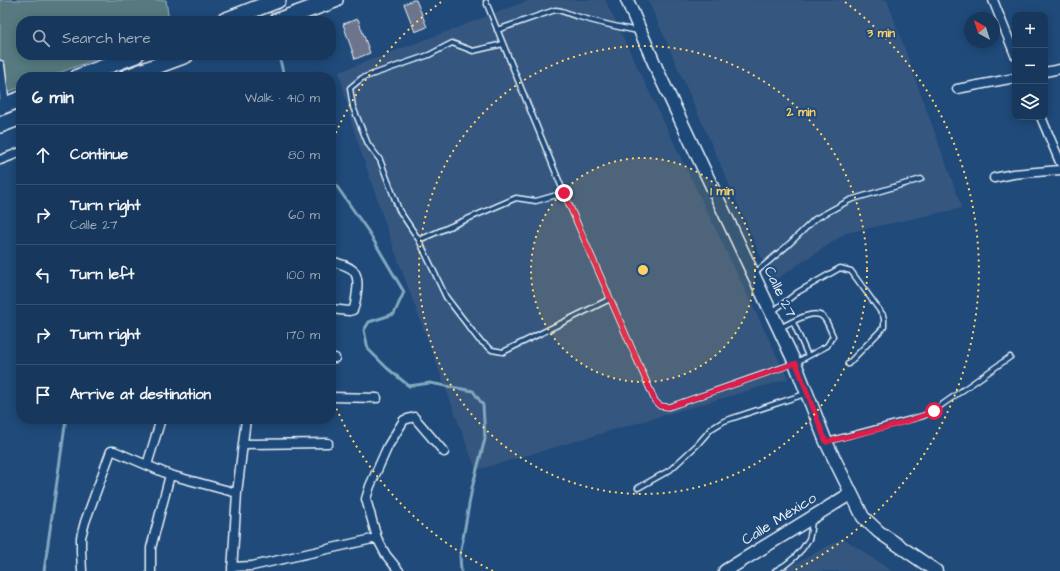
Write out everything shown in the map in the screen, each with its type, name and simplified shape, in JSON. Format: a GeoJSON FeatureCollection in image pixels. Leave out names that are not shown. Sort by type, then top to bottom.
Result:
{"type":"FeatureCollection","features":[{"type":"Feature","properties":{"kind":"highway"},"geometry":{"type":"LineString","coordinates":[[238,16],[278,0]]}},
{"type":"Feature","properties":{"kind":"highway"},"geometry":{"type":"LineString","coordinates":[[289,16],[335,0]]}},
{"type":"Feature","properties":{"kind":"highway"},"geometry":{"type":"LineString","coordinates":[[91,72],[123,60]]}},
{"type":"Feature","properties":{"kind":"highway"},"geometry":{"type":"LineString","coordinates":[[140,72],[173,60]]}},
{"type":"Feature","properties":{"kind":"highway"},"geometry":{"type":"LineString","coordinates":[[3,106],[16,101]]}},
{"type":"Feature","properties":{"kind":"highway"},"geometry":{"type":"LineString","coordinates":[[0,125],[16,119]]}},
{"type":"Feature","properties":{"kind":"street","name":"Calle 27"},"geometry":{"type":"LineString","coordinates":[[627,0],[658,72],[796,363],[826,442],[850,494],[863,517],[879,532],[936,571]]}},
{"type":"Feature","properties":{"kind":"street"},"geometry":{"type":"LineString","coordinates":[[993,0],[1012,48]]}},
{"type":"Feature","properties":{"kind":"street"},"geometry":{"type":"LineString","coordinates":[[0,65],[3,106]]}},
{"type":"Feature","properties":{"kind":"street"},"geometry":{"type":"LineString","coordinates":[[1048,72],[1060,70]]}},
{"type":"Feature","properties":{"kind":"street"},"geometry":{"type":"LineString","coordinates":[[958,89],[1012,79]]}},
{"type":"Feature","properties":{"kind":"street"},"geometry":{"type":"LineString","coordinates":[[1042,120],[1060,162]]}},
{"type":"Feature","properties":{"kind":"street"},"geometry":{"type":"LineString","coordinates":[[0,160],[16,154]]}},
{"type":"Feature","properties":{"kind":"street"},"geometry":{"type":"LineString","coordinates":[[994,178],[1013,174],[1060,170]]}},
{"type":"Feature","properties":{"kind":"street"},"geometry":{"type":"LineString","coordinates":[[336,262],[348,266],[354,271],[358,280],[353,310],[336,310]]}},
{"type":"Feature","properties":{"kind":"street"},"geometry":{"type":"LineString","coordinates":[[336,397],[377,398]]}},
{"type":"Feature","properties":{"kind":"street"},"geometry":{"type":"LineString","coordinates":[[398,571],[386,555],[377,538],[366,499],[370,486],[388,446],[404,420],[414,417],[444,452]]}},
{"type":"Feature","properties":{"kind":"street"},"geometry":{"type":"LineString","coordinates":[[147,466],[160,424]]}},
{"type":"Feature","properties":{"kind":"street"},"geometry":{"type":"LineString","coordinates":[[246,424],[237,493],[232,569],[252,566],[377,538]]}},
{"type":"Feature","properties":{"kind":"street"},"geometry":{"type":"LineString","coordinates":[[244,444],[328,443]]}},
{"type":"Feature","properties":{"kind":"street"},"geometry":{"type":"LineString","coordinates":[[82,571],[81,537],[109,453],[111,451],[170,475],[237,493]]}},
{"type":"Feature","properties":{"kind":"street"},"geometry":{"type":"LineString","coordinates":[[151,571],[151,548],[170,475]]}},
{"type":"Feature","properties":{"kind":"street","name":"Calle México"},"geometry":{"type":"LineString","coordinates":[[725,571],[850,494]]}},
{"type":"Feature","properties":{"kind":"lane"},"geometry":{"type":"LineString","coordinates":[[486,2],[564,193],[655,401],[660,406],[669,407],[796,363],[828,346],[833,336],[824,318],[818,314],[812,314],[779,328]]}},
{"type":"Feature","properties":{"kind":"lane"},"geometry":{"type":"LineString","coordinates":[[497,30],[555,10],[560,10],[571,15],[613,26],[640,31]]}},
{"type":"Feature","properties":{"kind":"lane"},"geometry":{"type":"LineString","coordinates":[[503,44],[473,51],[452,44],[430,54],[362,78],[350,88],[353,107],[368,144],[380,160],[399,210],[419,240],[446,297],[479,340],[492,350],[503,352],[610,299]]}},
{"type":"Feature","properties":{"kind":"lane"},"geometry":{"type":"LineString","coordinates":[[753,274],[788,245],[815,219],[850,200],[921,179]]}},
{"type":"Feature","properties":{"kind":"lane"},"geometry":{"type":"LineString","coordinates":[[419,240],[516,198],[536,201],[564,193]]}},
{"type":"Feature","properties":{"kind":"lane"},"geometry":{"type":"LineString","coordinates":[[771,312],[798,292],[840,268],[851,271],[883,315],[884,327],[848,364]]}},
{"type":"Feature","properties":{"kind":"lane"},"geometry":{"type":"LineString","coordinates":[[793,322],[808,356]]}},
{"type":"Feature","properties":{"kind":"lane"},"geometry":{"type":"LineString","coordinates":[[826,442],[923,416],[934,411],[1010,357]]}},
{"type":"Feature","properties":{"kind":"lane"},"geometry":{"type":"LineString","coordinates":[[638,488],[670,470],[697,445],[711,429],[724,421],[807,393]]}},
{"type":"Feature","properties":{"kind":"lane"},"geometry":{"type":"LineString","coordinates":[[775,571],[785,566],[796,556],[810,538],[812,518]]}},
{"type":"Feature","properties":{"kind":"shaded area"},"geometry":{"type":"Polygon","coordinates":[[[530,0],[605,0],[788,379],[476,470],[395,252],[353,128],[339,72],[530,0]]]}},
{"type":"Feature","properties":{"kind":"shaded area"},"geometry":{"type":"Polygon","coordinates":[[[648,0],[887,0],[962,208],[846,233],[772,282],[648,0]]]}},
{"type":"Feature","properties":{"kind":"shaded area"},"geometry":{"type":"Polygon","coordinates":[[[843,538],[892,571],[782,571],[843,538]]]}},
{"type":"Feature","properties":{"kind":"green space"},"geometry":{"type":"Polygon","coordinates":[[[0,0],[166,0],[168,16],[16,16],[16,60],[94,60],[61,72],[16,72],[16,89],[0,95],[0,0]]]}},
{"type":"Feature","properties":{"kind":"building"},"geometry":{"type":"Polygon","coordinates":[[[416,0],[427,27],[415,32],[404,4],[416,0]]]}},
{"type":"Feature","properties":{"kind":"building"},"geometry":{"type":"Polygon","coordinates":[[[358,19],[370,53],[355,59],[343,24],[358,19]]]}},
{"type":"Feature","properties":{"kind":"waterway"},"geometry":{"type":"LineString","coordinates":[[270,7],[272,16]]}},
{"type":"Feature","properties":{"kind":"waterway"},"geometry":{"type":"LineString","coordinates":[[280,60],[283,72]]}},
{"type":"Feature","properties":{"kind":"waterway"},"geometry":{"type":"LineString","coordinates":[[336,185],[368,231],[404,292],[394,314],[369,322],[364,330],[368,349],[387,368],[409,386],[430,383],[473,391],[483,405],[485,439],[472,488],[460,555],[461,571]]}},
{"type":"Feature","properties":{"kind":"waterway"},"geometry":{"type":"LineString","coordinates":[[44,571],[65,424]]}},
{"type":"Feature","properties":{"kind":"route"},"geometry":{"type":"LineString","coordinates":[[564,193],[655,401],[660,406],[669,407],[796,363],[826,442],[906,422],[934,411]]}}]}
